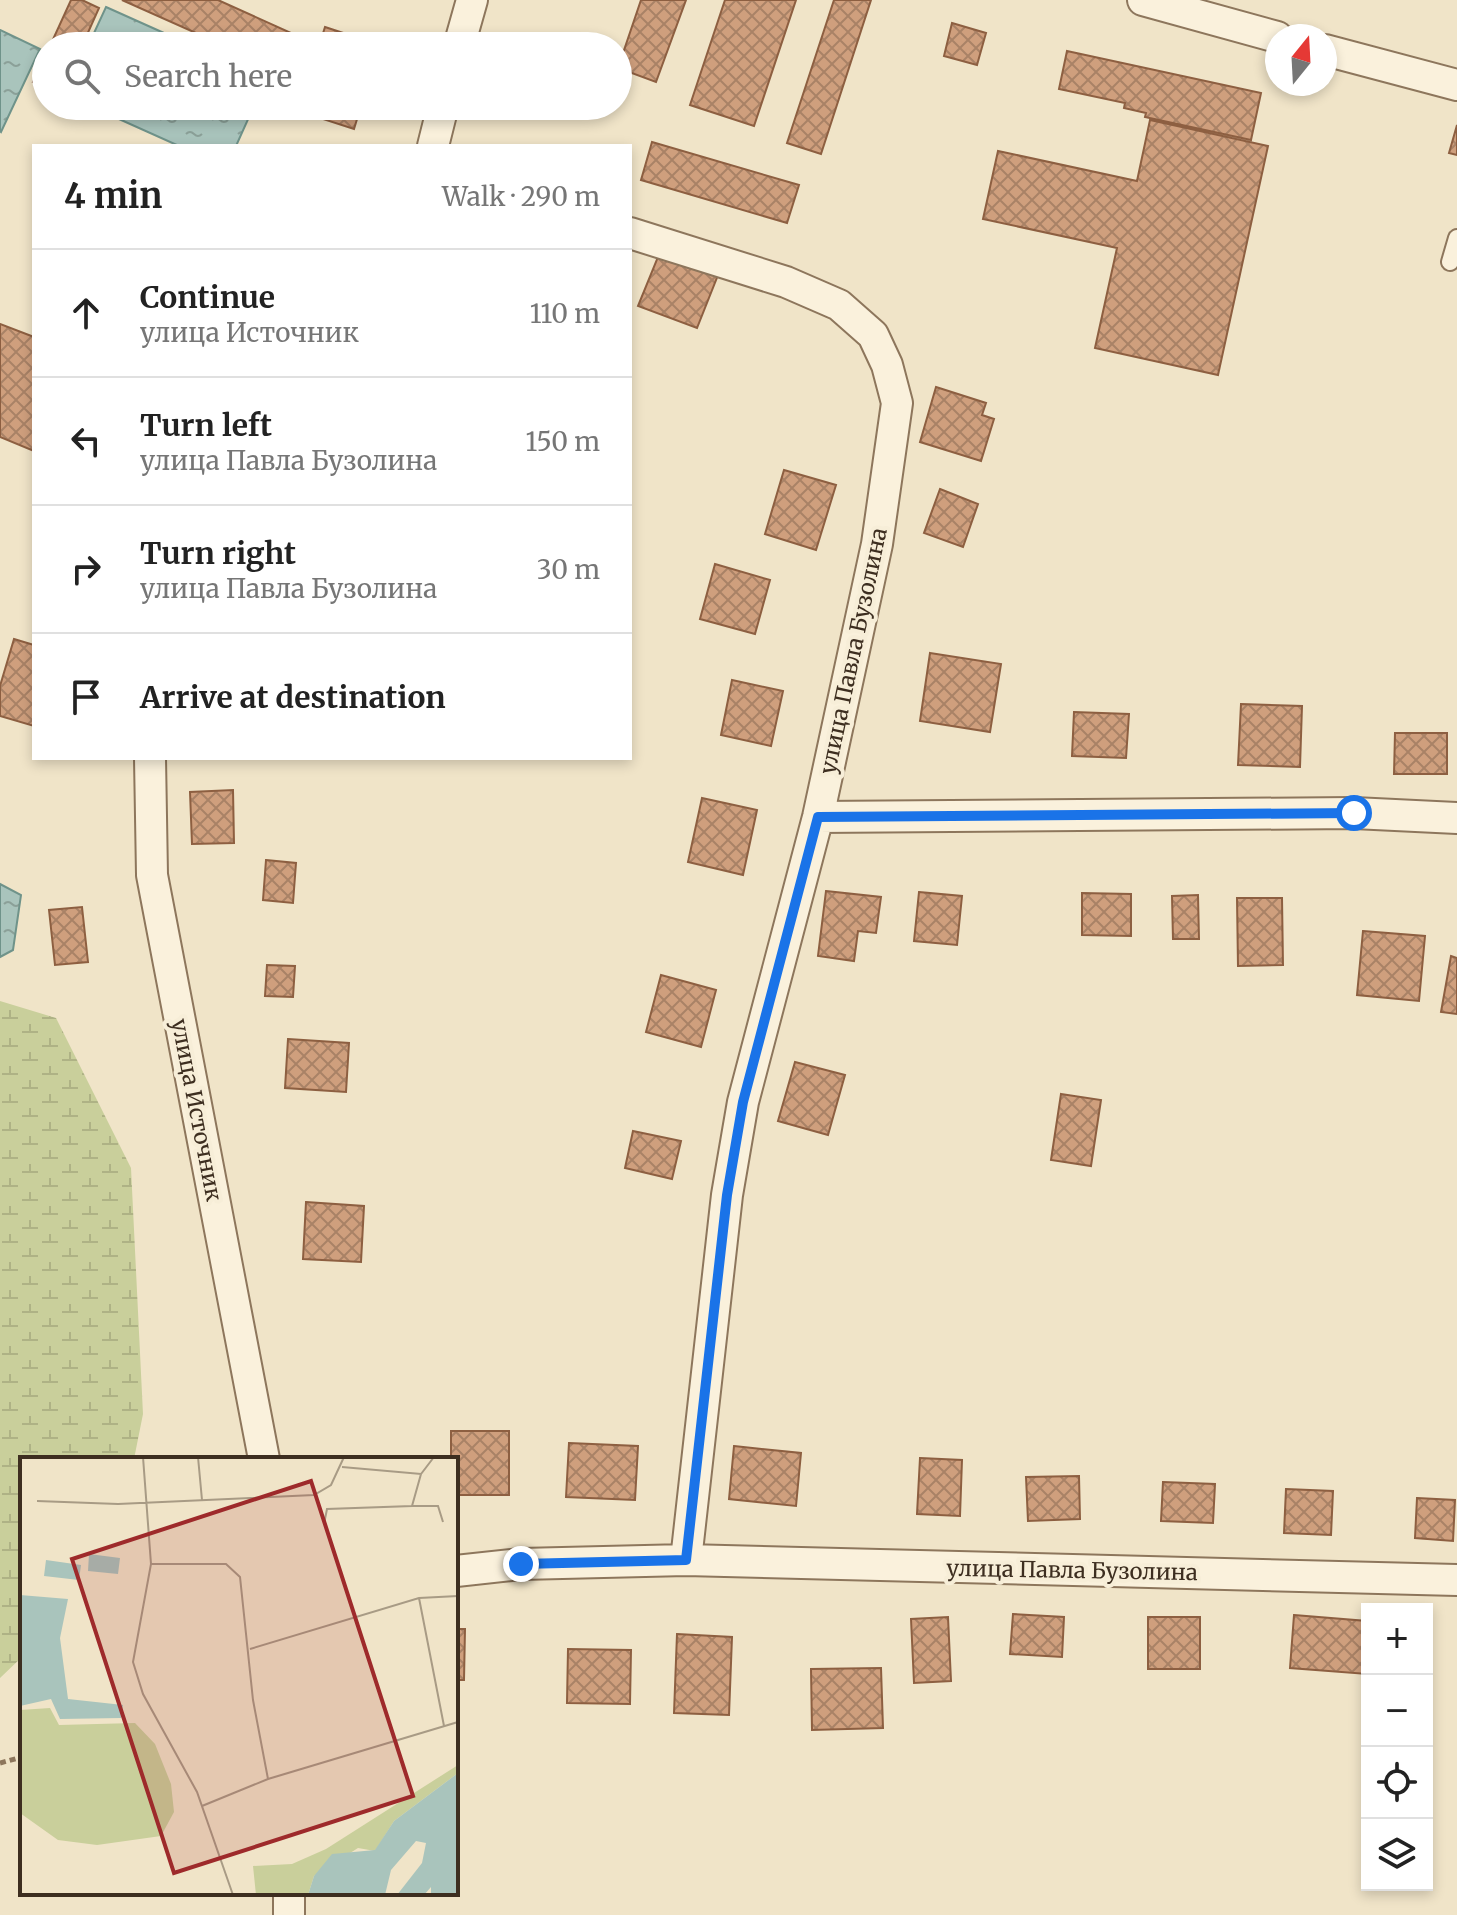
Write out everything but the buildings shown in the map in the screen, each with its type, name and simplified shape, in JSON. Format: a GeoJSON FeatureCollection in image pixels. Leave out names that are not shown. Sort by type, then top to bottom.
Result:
{"type":"FeatureCollection","features":[{"type":"Feature","properties":{"kind":"street"},"geometry":{"type":"LineString","coordinates":[[463,32],[472,0]]}},
{"type":"Feature","properties":{"kind":"street"},"geometry":{"type":"LineString","coordinates":[[1143,0],[1265,34]]}},
{"type":"Feature","properties":{"kind":"street"},"geometry":{"type":"LineString","coordinates":[[1337,53],[1457,85]]}},
{"type":"Feature","properties":{"kind":"street"},"geometry":{"type":"LineString","coordinates":[[434,144],[440,120]]}},
{"type":"Feature","properties":{"kind":"street","name":"улица Павла Бузолина"},"geometry":{"type":"LineString","coordinates":[[632,234],[786,282],[839,305],[873,335],[887,365],[897,403],[877,544],[818,817],[743,1102],[727,1195],[686,1560]]}},
{"type":"Feature","properties":{"kind":"street","name":"улица Источник"},"geometry":{"type":"LineString","coordinates":[[150,760],[152,875],[264,1457]]}},
{"type":"Feature","properties":{"kind":"street"},"geometry":{"type":"LineString","coordinates":[[818,817],[1354,813],[1457,818]]}},
{"type":"Feature","properties":{"kind":"street","name":"улица Павла Бузолина"},"geometry":{"type":"LineString","coordinates":[[458,1571],[521,1564],[686,1560],[1457,1580]]}},
{"type":"Feature","properties":{"kind":"lane"},"geometry":{"type":"LineString","coordinates":[[1450,262],[1457,238]]}},
{"type":"Feature","properties":{"kind":"path"},"geometry":{"type":"LineString","coordinates":[[0,1763],[20,1758]]}},
{"type":"Feature","properties":{"kind":"green space"},"geometry":{"type":"Polygon","coordinates":[[[0,1001],[56,1018],[131,1168],[143,1414],[134,1457],[20,1457],[20,1659],[0,1678],[0,1001]]]}},
{"type":"Feature","properties":{"kind":"water"},"geometry":{"type":"Polygon","coordinates":[[[106,7],[162,32],[94,32],[106,7]]]}},
{"type":"Feature","properties":{"kind":"water"},"geometry":{"type":"Polygon","coordinates":[[[0,30],[32,45],[32,66],[0,131],[0,30]]]}},
{"type":"Feature","properties":{"kind":"water"},"geometry":{"type":"Polygon","coordinates":[[[121,120],[248,120],[237,144],[175,144],[121,120]]]}},
{"type":"Feature","properties":{"kind":"water"},"geometry":{"type":"Polygon","coordinates":[[[0,884],[21,895],[13,950],[0,957],[0,884]]]}},
{"type":"Feature","properties":{"kind":"route"},"geometry":{"type":"LineString","coordinates":[[521,1564],[686,1560],[727,1195],[743,1102],[818,817],[1354,813]]}}]}
